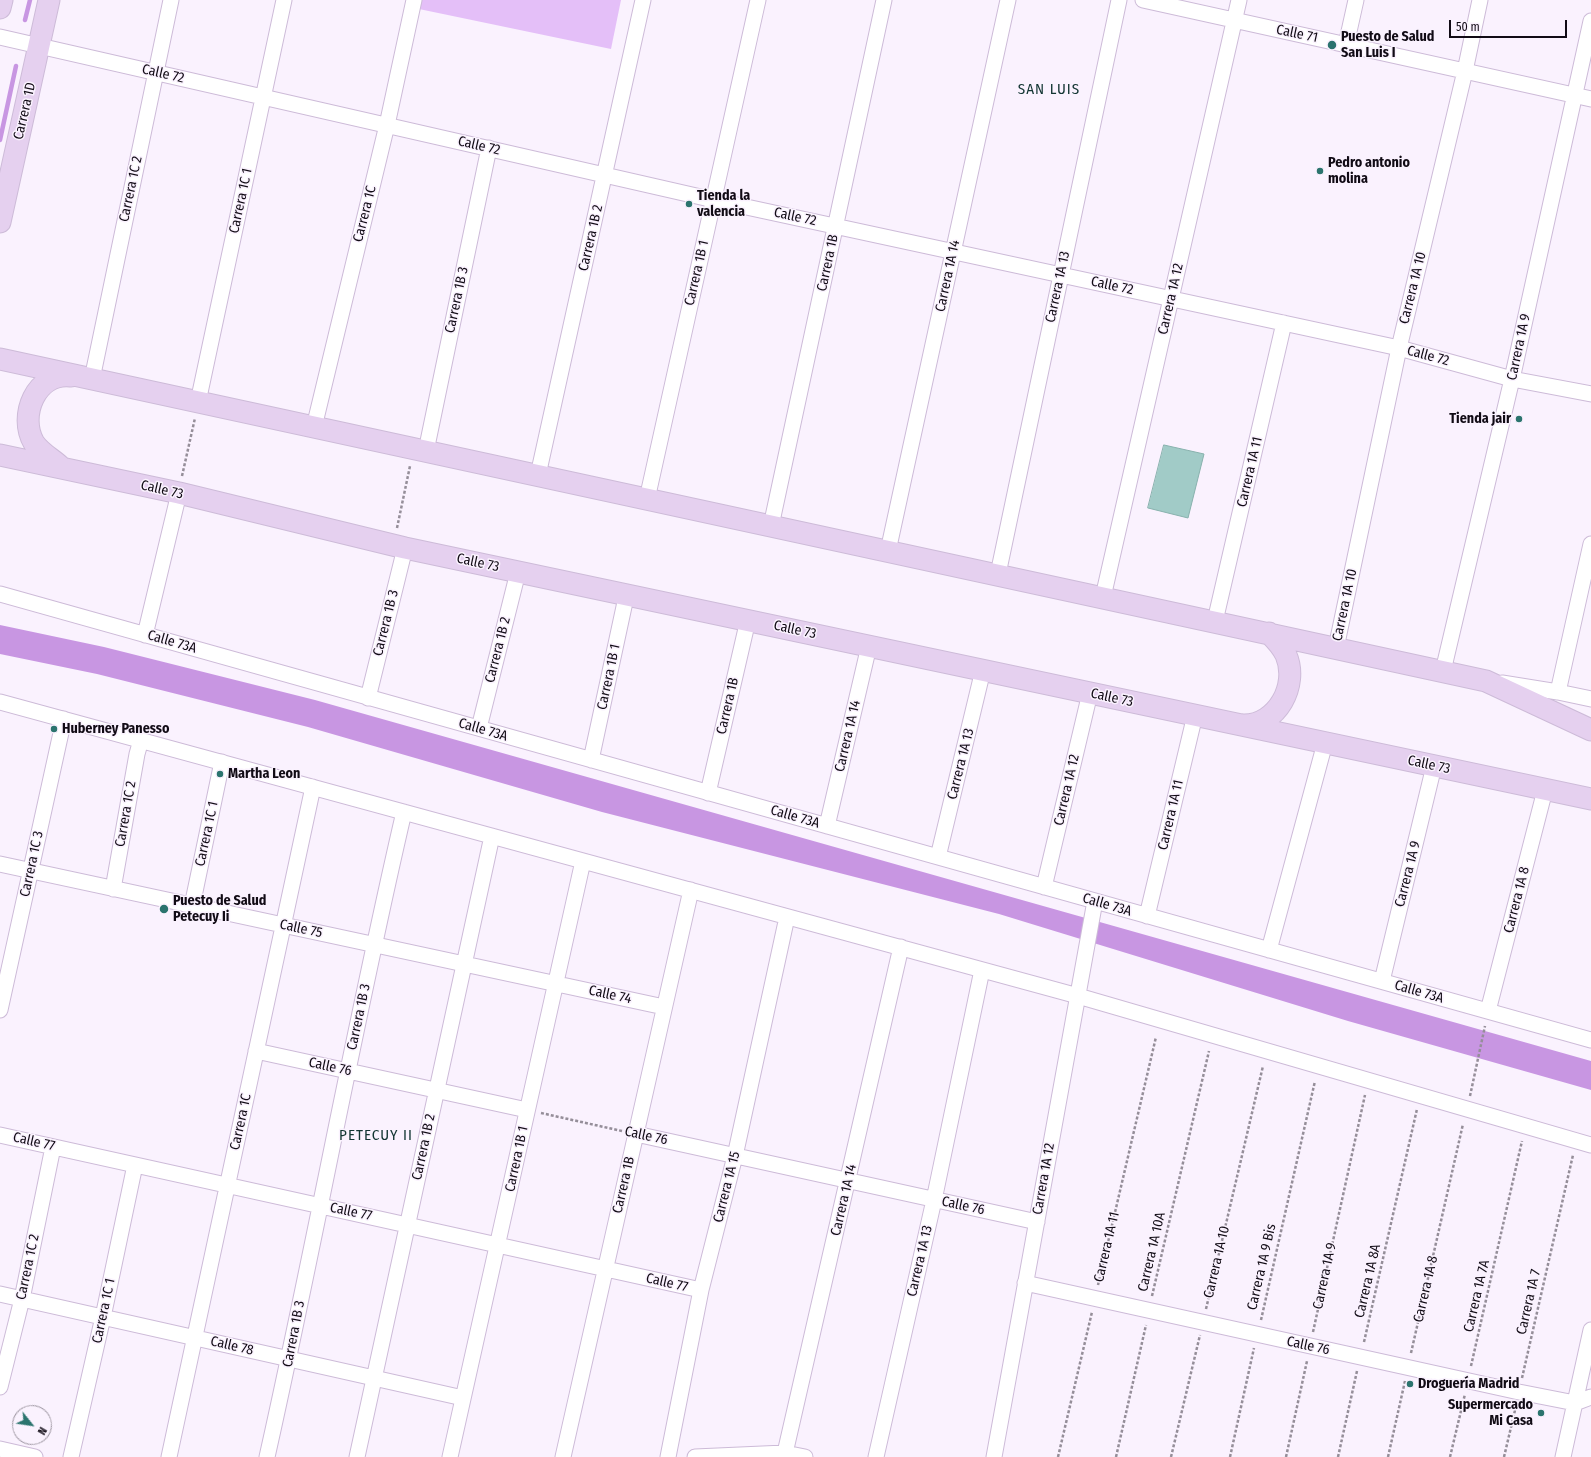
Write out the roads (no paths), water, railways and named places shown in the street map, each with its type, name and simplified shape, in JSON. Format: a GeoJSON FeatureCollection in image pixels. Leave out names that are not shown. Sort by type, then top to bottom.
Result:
{"type":"FeatureCollection","features":[{"type":"Feature","properties":{"kind":"main road"},"geometry":{"type":"LineString","coordinates":[[0,8],[2,0]]}},
{"type":"Feature","properties":{"kind":"main road","name":"Carrera 1D"},"geometry":{"type":"LineString","coordinates":[[0,222],[50,0]]}},
{"type":"Feature","properties":{"kind":"main road"},"geometry":{"type":"LineString","coordinates":[[0,359],[1486,680],[1591,730]]}},
{"type":"Feature","properties":{"kind":"main road"},"geometry":{"type":"LineString","coordinates":[[62,468],[40,450],[34,443],[28,427],[28,410],[35,394],[47,382],[63,375],[86,378]]}},
{"type":"Feature","properties":{"kind":"main road","name":"Calle 73"},"geometry":{"type":"LineString","coordinates":[[0,455],[179,494],[399,546],[518,572],[1591,799]]}},
{"type":"Feature","properties":{"kind":"main road"},"geometry":{"type":"LineString","coordinates":[[1239,725],[1252,725],[1266,719],[1277,710],[1285,698],[1290,684],[1290,670],[1286,656],[1279,643],[1269,633]]}},
{"type":"Feature","properties":{"kind":"street","name":"Carrera 1C 2"},"geometry":{"type":"LineString","coordinates":[[86,378],[171,0]]}},
{"type":"Feature","properties":{"kind":"street","name":"Carrera 1C 1"},"geometry":{"type":"LineString","coordinates":[[198,402],[284,0]]}},
{"type":"Feature","properties":{"kind":"street","name":"Carrera 1C"},"geometry":{"type":"LineString","coordinates":[[314,427],[387,125],[414,0]]}},
{"type":"Feature","properties":{"kind":"street","name":"Carrera 1B 2"},"geometry":{"type":"LineString","coordinates":[[538,475],[643,0]]}},
{"type":"Feature","properties":{"kind":"street","name":"Carrera 1B 1"},"geometry":{"type":"LineString","coordinates":[[647,499],[758,0]]}},
{"type":"Feature","properties":{"kind":"street","name":"Carrera 1B"},"geometry":{"type":"LineString","coordinates":[[771,526],[884,0]]}},
{"type":"Feature","properties":{"kind":"street","name":"Carrera 1A 14"},"geometry":{"type":"LineString","coordinates":[[888,551],[1008,0]]}},
{"type":"Feature","properties":{"kind":"street","name":"Carrera 1A 13"},"geometry":{"type":"LineString","coordinates":[[998,574],[1119,0]]}},
{"type":"Feature","properties":{"kind":"street","name":"Calle 71"},"geometry":{"type":"LineString","coordinates":[[1143,0],[1591,99]]}},
{"type":"Feature","properties":{"kind":"street","name":"Carrera 1A 12"},"geometry":{"type":"LineString","coordinates":[[1103,597],[1239,0]]}},
{"type":"Feature","properties":{"kind":"street"},"geometry":{"type":"LineString","coordinates":[[1346,45],[1356,0]]}},
{"type":"Feature","properties":{"kind":"street","name":"Carrera 1A 10"},"geometry":{"type":"LineString","coordinates":[[1336,648],[1399,348],[1465,71],[1480,0]]}},
{"type":"Feature","properties":{"kind":"street","name":"Carrera 1A 9"},"geometry":{"type":"LineString","coordinates":[[1443,671],[1512,379],[1591,21]]}},
{"type":"Feature","properties":{"kind":"street","name":"Calle 72"},"geometry":{"type":"LineString","coordinates":[[0,37],[714,200],[1399,348],[1512,379],[1591,394]]}},
{"type":"Feature","properties":{"kind":"street","name":"Carrera 1B 3"},"geometry":{"type":"LineString","coordinates":[[420,450],[489,148]]}},
{"type":"Feature","properties":{"kind":"street","name":"Carrera 1A 11"},"geometry":{"type":"LineString","coordinates":[[1215,621],[1284,323]]}},
{"type":"Feature","properties":{"kind":"street"},"geometry":{"type":"LineString","coordinates":[[145,635],[179,494]]}},
{"type":"Feature","properties":{"kind":"street"},"geometry":{"type":"LineString","coordinates":[[1558,692],[1591,544]]}},
{"type":"Feature","properties":{"kind":"street","name":"Carrera 1B 3"},"geometry":{"type":"LineString","coordinates":[[368,698],[399,546]]}},
{"type":"Feature","properties":{"kind":"street","name":"Carrera 1B 2"},"geometry":{"type":"LineString","coordinates":[[479,728],[518,572]]}},
{"type":"Feature","properties":{"kind":"street","name":"Calle 73A"},"geometry":{"type":"LineString","coordinates":[[0,594],[1044,887],[1094,906],[1147,916],[1382,982],[1487,1018],[1591,1040]]}},
{"type":"Feature","properties":{"kind":"street","name":"Carrera 1B 1"},"geometry":{"type":"LineString","coordinates":[[591,760],[625,602],[625,594]]}},
{"type":"Feature","properties":{"kind":"street","name":"Carrera 1B"},"geometry":{"type":"LineString","coordinates":[[708,793],[748,620]]}},
{"type":"Feature","properties":{"kind":"street","name":"Carrera 1A 14"},"geometry":{"type":"LineString","coordinates":[[827,826],[869,646]]}},
{"type":"Feature","properties":{"kind":"street","name":"Carrera 1A 13"},"geometry":{"type":"LineString","coordinates":[[938,857],[983,670]]}},
{"type":"Feature","properties":{"kind":"street"},"geometry":{"type":"LineString","coordinates":[[1486,680],[1591,699]]}},
{"type":"Feature","properties":{"kind":"street","name":"Carrera 1A 12"},"geometry":{"type":"LineString","coordinates":[[1044,887],[1090,693]]}},
{"type":"Feature","properties":{"kind":"street"},"geometry":{"type":"LineString","coordinates":[[0,702],[982,970],[1079,990],[1591,1145]]}},
{"type":"Feature","properties":{"kind":"street","name":"Carrera 1A 11"},"geometry":{"type":"LineString","coordinates":[[1147,916],[1195,715]]}},
{"type":"Feature","properties":{"kind":"street","name":"Carrera 1C 3"},"geometry":{"type":"LineString","coordinates":[[1,1002],[64,719]]}},
{"type":"Feature","properties":{"kind":"street","name":"Carrera 1C 2"},"geometry":{"type":"LineString","coordinates":[[113,889],[138,754],[142,740]]}},
{"type":"Feature","properties":{"kind":"street"},"geometry":{"type":"LineString","coordinates":[[1269,950],[1325,743]]}},
{"type":"Feature","properties":{"kind":"street","name":"Carrera 1C 1"},"geometry":{"type":"LineString","coordinates":[[192,906],[222,762]]}},
{"type":"Feature","properties":{"kind":"street","name":"Carrera 1A 9"},"geometry":{"type":"LineString","coordinates":[[1382,982],[1434,766]]}},
{"type":"Feature","properties":{"kind":"street","name":"Carrera 1C"},"geometry":{"type":"LineString","coordinates":[[169,1457],[313,787]]}},
{"type":"Feature","properties":{"kind":"street","name":"Carrera 1A 8"},"geometry":{"type":"LineString","coordinates":[[1487,1018],[1545,790]]}},
{"type":"Feature","properties":{"kind":"street","name":"Carrera 1B 3"},"geometry":{"type":"LineString","coordinates":[[267,1457],[289,1359],[347,1071],[404,812]]}},
{"type":"Feature","properties":{"kind":"street","name":"Carrera 1B 2"},"geometry":{"type":"LineString","coordinates":[[356,1457],[492,836]]}},
{"type":"Feature","properties":{"kind":"street","name":"Carrera 1B 1"},"geometry":{"type":"LineString","coordinates":[[450,1457],[583,861]]}},
{"type":"Feature","properties":{"kind":"street","name":"Calle 75"},"geometry":{"type":"LineString","coordinates":[[0,864],[556,984]]}},
{"type":"Feature","properties":{"kind":"street","name":"Carrera 1B"},"geometry":{"type":"LineString","coordinates":[[563,1457],[691,890]]}},
{"type":"Feature","properties":{"kind":"street","name":"Carrera 1A 12"},"geometry":{"type":"LineString","coordinates":[[994,1457],[1094,906]]}},
{"type":"Feature","properties":{"kind":"street","name":"Carrera 1A 15"},"geometry":{"type":"LineString","coordinates":[[668,1457],[701,1290],[735,1156],[787,917]]}},
{"type":"Feature","properties":{"kind":"street","name":"Carrera 1A 14"},"geometry":{"type":"LineString","coordinates":[[785,1453],[901,947]]}},
{"type":"Feature","properties":{"kind":"street","name":"Carrera 1A 13"},"geometry":{"type":"LineString","coordinates":[[876,1457],[934,1200],[982,970]]}},
{"type":"Feature","properties":{"kind":"street","name":"Calle 74"},"geometry":{"type":"LineString","coordinates":[[556,984],[664,1007]]}},
{"type":"Feature","properties":{"kind":"street","name":"Calle 76"},"geometry":{"type":"LineString","coordinates":[[256,1051],[527,1110]]}},
{"type":"Feature","properties":{"kind":"street","name":"Calle 76"},"geometry":{"type":"LineString","coordinates":[[636,1134],[1036,1222]]}},
{"type":"Feature","properties":{"kind":"street","name":"Calle 77"},"geometry":{"type":"LineString","coordinates":[[0,1135],[701,1290]]}},
{"type":"Feature","properties":{"kind":"street","name":"Carrera 1C 2"},"geometry":{"type":"LineString","coordinates":[[0,1387],[22,1299],[53,1147]]}},
{"type":"Feature","properties":{"kind":"street","name":"Carrera 1C 1"},"geometry":{"type":"LineString","coordinates":[[71,1457],[103,1317],[135,1165]]}},
{"type":"Feature","properties":{"kind":"street","name":"Calle 76"},"geometry":{"type":"LineString","coordinates":[[1025,1283],[1408,1368],[1575,1403]]}},
{"type":"Feature","properties":{"kind":"street","name":"Calle 78"},"geometry":{"type":"LineString","coordinates":[[0,1294],[463,1398]]}},
{"type":"Feature","properties":{"kind":"street"},"geometry":{"type":"LineString","coordinates":[[1563,1457],[1591,1330]]}},
{"type":"Feature","properties":{"kind":"street"},"geometry":{"type":"LineString","coordinates":[[1575,1403],[1591,1396]]}},
{"type":"Feature","properties":{"kind":"street"},"geometry":{"type":"LineString","coordinates":[[0,1449],[35,1457]]}},
{"type":"Feature","properties":{"kind":"street"},"geometry":{"type":"LineString","coordinates":[[695,1457],[785,1453],[805,1457]]}},
{"type":"Feature","properties":{"kind":"waterway"},"geometry":{"type":"LineString","coordinates":[[25,20],[30,0]]}},
{"type":"Feature","properties":{"kind":"waterway"},"geometry":{"type":"LineString","coordinates":[[0,140],[16,66]]}},
{"type":"Feature","properties":{"kind":"place","name":"Puesto de Salud San Luis I"},"geometry":{"type":"Point","coordinates":[1332,45]}},
{"type":"Feature","properties":{"kind":"place","name":"Pedro antonio molina"},"geometry":{"type":"Point","coordinates":[1320,171]}},
{"type":"Feature","properties":{"kind":"place","name":"Tienda la valencia"},"geometry":{"type":"Point","coordinates":[689,204]}},
{"type":"Feature","properties":{"kind":"place","name":"Tienda jair"},"geometry":{"type":"Point","coordinates":[1519,419]}},
{"type":"Feature","properties":{"kind":"place","name":"Huberney Panesso"},"geometry":{"type":"Point","coordinates":[54,729]}},
{"type":"Feature","properties":{"kind":"place","name":"Martha Leon"},"geometry":{"type":"Point","coordinates":[220,774]}},
{"type":"Feature","properties":{"kind":"place","name":"Puesto de Salud Petecuy Ii"},"geometry":{"type":"Point","coordinates":[164,909]}},
{"type":"Feature","properties":{"kind":"place","name":"Droguería Madrid"},"geometry":{"type":"Point","coordinates":[1410,1384]}},
{"type":"Feature","properties":{"kind":"place","name":"Supermercado Mi Casa"},"geometry":{"type":"Point","coordinates":[1541,1413]}},
{"type":"Feature","properties":{"kind":"district","name":"SAN LUIS"},"geometry":{"type":"Point","coordinates":[1049,90]}},
{"type":"Feature","properties":{"kind":"district","name":"PETECUY II"},"geometry":{"type":"Point","coordinates":[376,1136]}}]}
